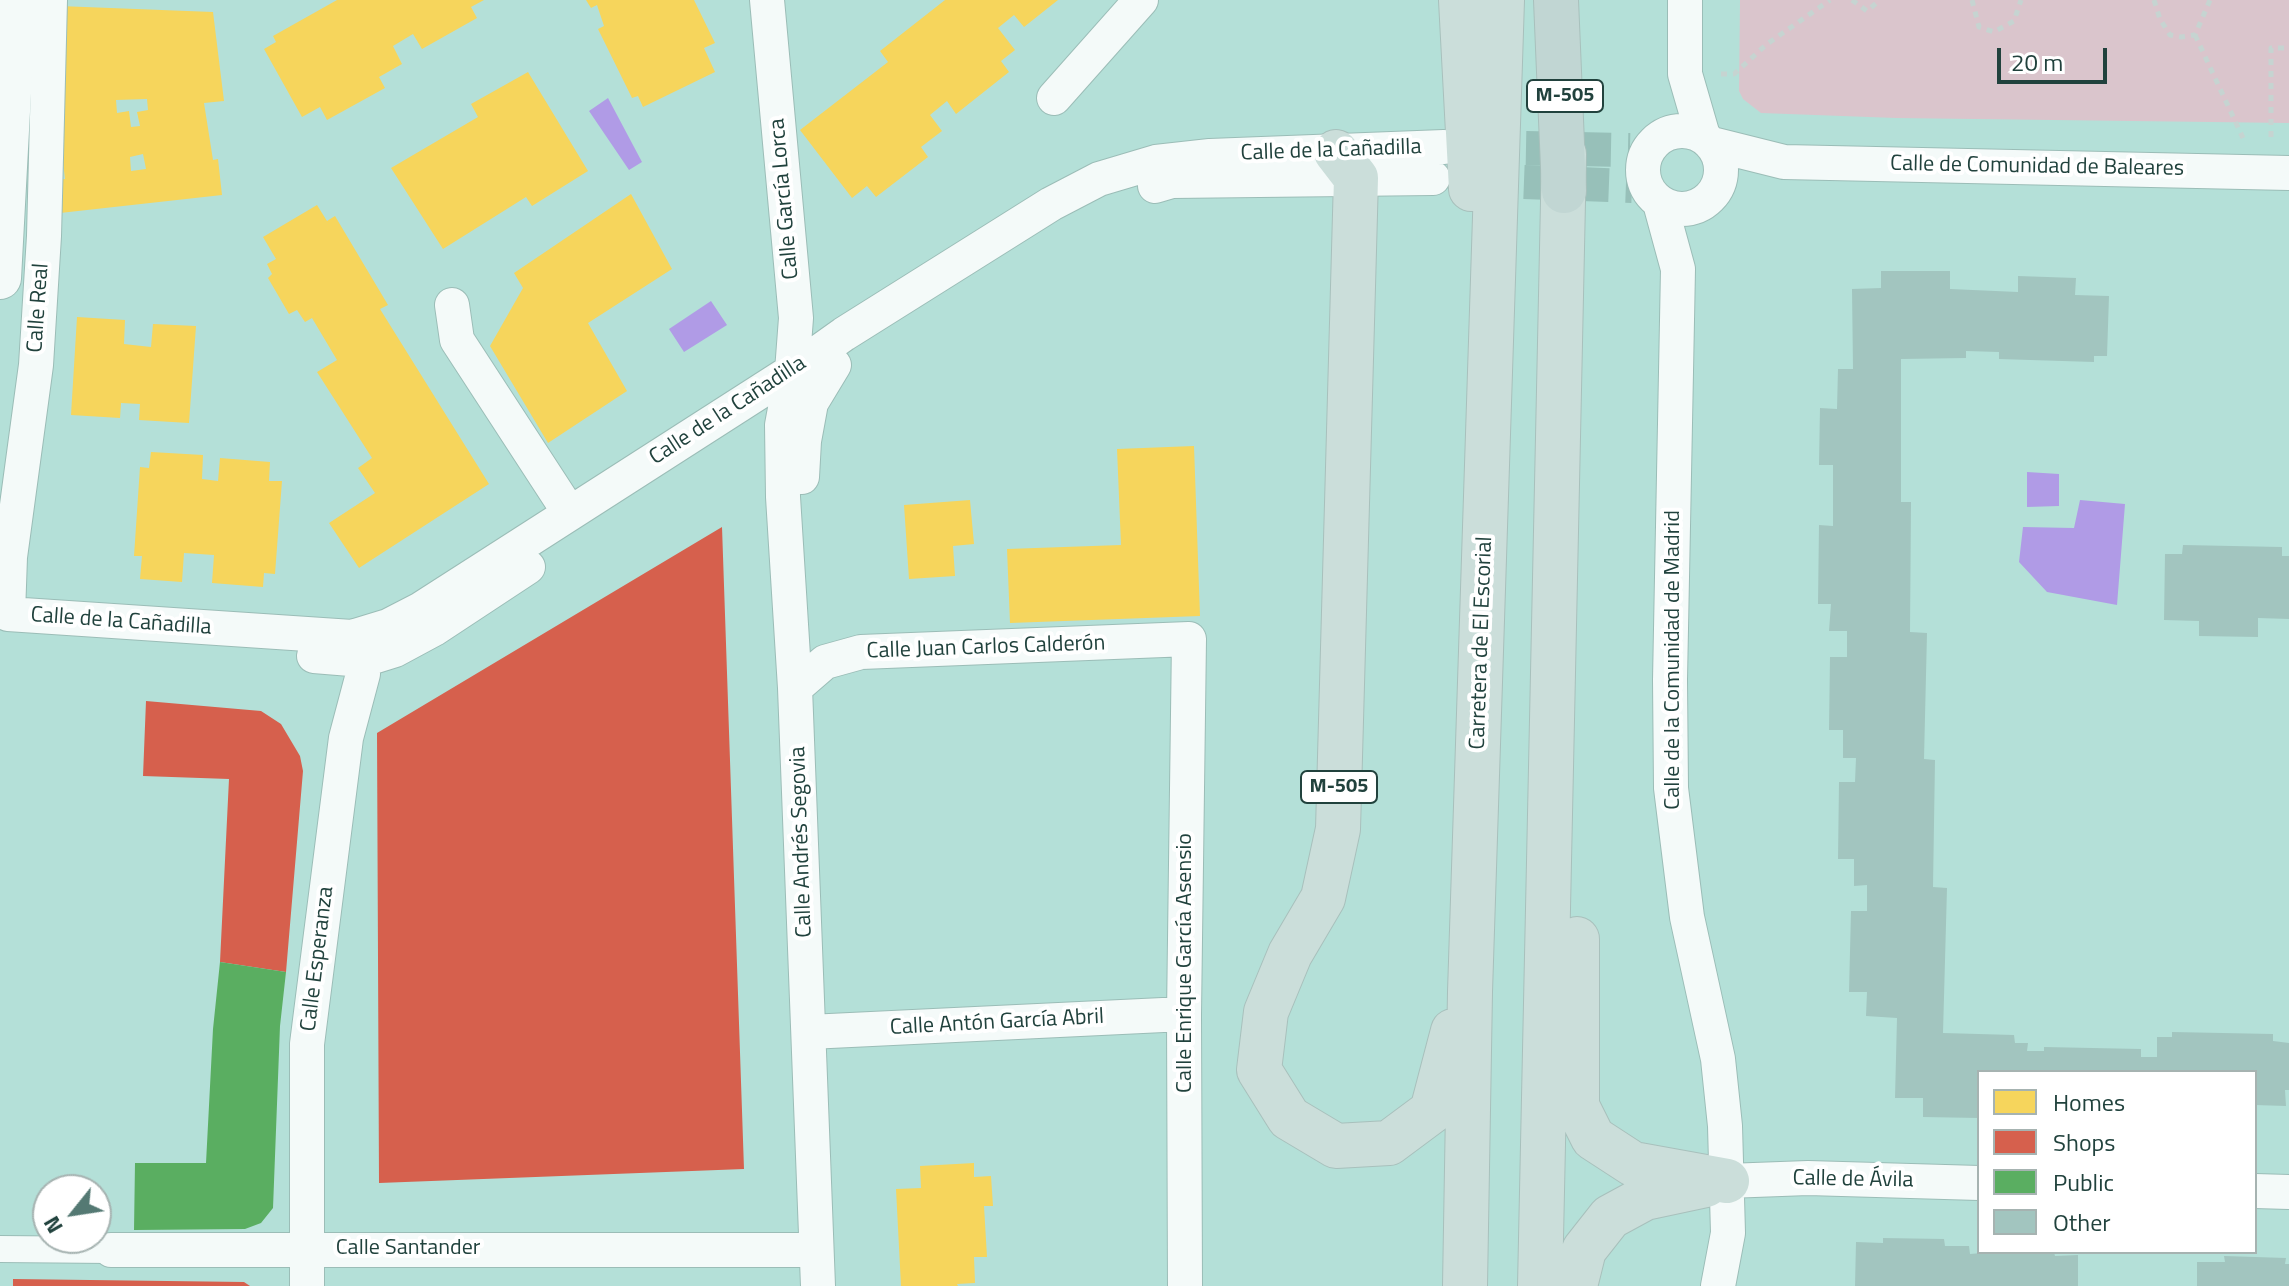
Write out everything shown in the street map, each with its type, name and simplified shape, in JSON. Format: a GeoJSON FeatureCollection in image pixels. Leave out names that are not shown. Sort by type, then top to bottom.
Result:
{"type":"FeatureCollection","features":[{"type":"Feature","properties":{"kind":"highway","name":"M-505"},"geometry":{"type":"LineString","coordinates":[[1461,0],[1474,250],[1489,440]]}},
{"type":"Feature","properties":{"kind":"highway","name":"Carretera de El Escorial"},"geometry":{"type":"LineString","coordinates":[[1465,1286],[1470,992],[1502,0]]}},
{"type":"Feature","properties":{"kind":"highway"},"geometry":{"type":"LineString","coordinates":[[1556,0],[1564,191]]}},
{"type":"Feature","properties":{"kind":"highway","name":"M-505"},"geometry":{"type":"LineString","coordinates":[[1540,1286],[1567,0]]}},
{"type":"Feature","properties":{"kind":"highway","name":"M-505"},"geometry":{"type":"LineString","coordinates":[[1346,165],[1338,829],[1323,898],[1290,954],[1266,1012],[1259,1070],[1289,1118],[1336,1146],[1389,1143],[1432,1111],[1453,1030],[1470,992]]}},
{"type":"Feature","properties":{"kind":"highway","name":"M-505"},"geometry":{"type":"LineString","coordinates":[[1558,455],[1578,660],[1577,1106],[1593,1138],[1633,1164],[1727,1181]]}},
{"type":"Feature","properties":{"kind":"highway"},"geometry":{"type":"LineString","coordinates":[[1575,1286],[1584,1250],[1610,1217],[1645,1198],[1727,1181]]}},
{"type":"Feature","properties":{"kind":"street","name":"Calle Real"},"geometry":{"type":"LineString","coordinates":[[0,278],[15,0]]}},
{"type":"Feature","properties":{"kind":"street","name":"Calle Real"},"geometry":{"type":"LineString","coordinates":[[3,619],[36,365],[44,236],[50,0]]}},
{"type":"Feature","properties":{"kind":"street","name":"Calle García Lorca"},"geometry":{"type":"LineString","coordinates":[[767,0],[796,318],[789,384]]}},
{"type":"Feature","properties":{"kind":"street"},"geometry":{"type":"LineString","coordinates":[[1054,98],[1141,0]]}},
{"type":"Feature","properties":{"kind":"street"},"geometry":{"type":"LineString","coordinates":[[1685,0],[1685,74],[1708,140],[1719,155],[1722,172],[1712,195],[1692,209],[1675,209],[1647,194],[1643,160],[1648,144],[1685,74]]}},
{"type":"Feature","properties":{"kind":"street"},"geometry":{"type":"LineString","coordinates":[[1648,144],[1678,131],[1691,131],[1708,140]]}},
{"type":"Feature","properties":{"kind":"street","name":"Calle de Comunidad de Baleares"},"geometry":{"type":"LineString","coordinates":[[1708,140],[1784,162],[2273,172]]}},
{"type":"Feature","properties":{"kind":"street","name":"Calle de la Cañadilla"},"geometry":{"type":"LineString","coordinates":[[3,619],[395,650],[434,629],[789,384],[844,334],[1038,212],[1099,179],[1156,162],[1210,156],[1346,165]]}},
{"type":"Feature","properties":{"kind":"street","name":"Calle de la Cañadilla"},"geometry":{"type":"LineString","coordinates":[[357,649],[388,626],[421,609],[569,512],[789,384],[834,365],[1068,220],[1113,197],[1172,181],[1346,165],[1438,162]]}},
{"type":"Feature","properties":{"kind":"street","name":"Calle de Comunidad de Baleares"},"geometry":{"type":"LineString","coordinates":[[1712,195],[1784,162]]}},
{"type":"Feature","properties":{"kind":"street","name":"Calle de la Comunidad de Madrid"},"geometry":{"type":"LineString","coordinates":[[1647,194],[1678,269]]}},
{"type":"Feature","properties":{"kind":"street","name":"Calle de la Comunidad de Madrid"},"geometry":{"type":"LineString","coordinates":[[1712,195],[1678,269],[1670,680],[1671,788],[1687,917],[1718,1059],[1725,1126],[1728,1233],[1718,1286]]}},
{"type":"Feature","properties":{"kind":"street"},"geometry":{"type":"LineString","coordinates":[[452,305],[457,340],[569,512]]}},
{"type":"Feature","properties":{"kind":"street"},"geometry":{"type":"LineString","coordinates":[[834,365],[811,403],[804,441],[801,491],[811,628],[823,642],[861,652]]}},
{"type":"Feature","properties":{"kind":"street","name":"Calle Andrés Segovia"},"geometry":{"type":"LineString","coordinates":[[789,384],[782,425],[783,497],[795,688],[818,1286]]}},
{"type":"Feature","properties":{"kind":"street","name":"Calle Juan Carlos Calderón"},"geometry":{"type":"LineString","coordinates":[[795,688],[825,662],[861,652],[1189,639]]}},
{"type":"Feature","properties":{"kind":"street","name":"Calle Enrique García Asensio"},"geometry":{"type":"LineString","coordinates":[[1185,1286],[1184,1014],[1189,639]]}},
{"type":"Feature","properties":{"kind":"street","name":"Calle Esperanza"},"geometry":{"type":"LineString","coordinates":[[307,1286],[307,1044],[346,738],[363,674],[357,649]]}},
{"type":"Feature","properties":{"kind":"street","name":"Calle Antón García Abril"},"geometry":{"type":"LineString","coordinates":[[809,1032],[1184,1014]]}},
{"type":"Feature","properties":{"kind":"street","name":"Calle de Ávila"},"geometry":{"type":"LineString","coordinates":[[1727,1181],[1808,1178],[1977,1183]]}},
{"type":"Feature","properties":{"kind":"street"},"geometry":{"type":"LineString","coordinates":[[2257,1191],[2289,1192]]}},
{"type":"Feature","properties":{"kind":"street","name":"Calle Santander"},"geometry":{"type":"LineString","coordinates":[[0,1249],[32,1249]]}},
{"type":"Feature","properties":{"kind":"street","name":"Calle Santander"},"geometry":{"type":"LineString","coordinates":[[112,1250],[816,1250]]}},
{"type":"Feature","properties":{"kind":"path"},"geometry":{"type":"LineString","coordinates":[[1685,74],[1734,74],[1767,44],[1830,0]]}},
{"type":"Feature","properties":{"kind":"path"},"geometry":{"type":"LineString","coordinates":[[1852,0],[1867,11],[1880,0]]}},
{"type":"Feature","properties":{"kind":"path"},"geometry":{"type":"LineString","coordinates":[[1972,0],[1979,27],[1994,32],[2014,21],[2021,0]]}},
{"type":"Feature","properties":{"kind":"path"},"geometry":{"type":"LineString","coordinates":[[2154,0],[2160,19],[2170,35],[2195,35]]}},
{"type":"Feature","properties":{"kind":"path"},"geometry":{"type":"LineString","coordinates":[[2195,35],[2210,0]]}},
{"type":"Feature","properties":{"kind":"path"},"geometry":{"type":"LineString","coordinates":[[2195,35],[2273,172]]}},
{"type":"Feature","properties":{"kind":"path"},"geometry":{"type":"LineString","coordinates":[[2273,172],[2271,48],[2289,48]]}},
{"type":"Feature","properties":{"kind":"shaded area"},"geometry":{"type":"Polygon","coordinates":[[[1740,0],[2289,0],[2289,123],[1896,118],[1761,113],[1743,99],[1739,91],[1740,0]]]}},
{"type":"Feature","properties":{"kind":"shaded area"},"geometry":{"type":"Polygon","coordinates":[[[608,98],[642,162],[629,170],[589,111],[608,98]]]}},
{"type":"Feature","properties":{"kind":"shaded area"},"geometry":{"type":"Polygon","coordinates":[[[711,301],[727,325],[684,352],[669,329],[711,301]]]}},
{"type":"Feature","properties":{"kind":"shaded area"},"geometry":{"type":"Polygon","coordinates":[[[2027,472],[2059,474],[2059,506],[2027,507],[2027,472]]]}},
{"type":"Feature","properties":{"kind":"shaded area"},"geometry":{"type":"Polygon","coordinates":[[[2080,500],[2125,504],[2117,605],[2047,592],[2019,562],[2023,527],[2074,528],[2080,500]]]}},
{"type":"Feature","properties":{"kind":"building: Homes"},"geometry":{"type":"Polygon","coordinates":[[[337,0],[484,0],[471,7],[477,18],[422,49],[413,34],[393,46],[402,64],[379,77],[385,88],[327,120],[320,107],[302,117],[264,49],[276,42],[273,36],[337,0]]]}},
{"type":"Feature","properties":{"kind":"building: Homes"},"geometry":{"type":"Polygon","coordinates":[[[586,0],[694,0],[715,43],[704,48],[715,72],[643,107],[638,96],[632,98],[598,29],[604,26],[597,5],[591,8],[586,0]]]}},
{"type":"Feature","properties":{"kind":"building: Homes"},"geometry":{"type":"Polygon","coordinates":[[[945,0],[1058,0],[1024,27],[1014,15],[998,28],[1015,50],[1001,61],[1009,72],[956,114],[947,101],[930,115],[942,131],[921,147],[928,157],[876,197],[867,186],[852,198],[800,130],[888,62],[880,51],[945,0]]]}},
{"type":"Feature","properties":{"kind":"building: Homes"},"geometry":{"type":"Polygon","coordinates":[[[59,6],[213,12],[224,101],[204,103],[213,160],[218,159],[222,195],[60,213],[56,180],[65,179],[58,121],[59,6]],[[147,99],[116,100],[117,113],[129,111],[131,127],[140,126],[137,112],[148,110],[147,99]],[[143,154],[130,157],[131,171],[146,169],[143,154]]]}},
{"type":"Feature","properties":{"kind":"building: Homes"},"geometry":{"type":"Polygon","coordinates":[[[528,72],[588,171],[532,206],[526,197],[443,249],[391,168],[478,117],[471,104],[528,72]]]}},
{"type":"Feature","properties":{"kind":"building: Homes"},"geometry":{"type":"Polygon","coordinates":[[[631,194],[672,269],[588,323],[627,391],[548,443],[490,346],[523,288],[514,273],[631,194]]]}},
{"type":"Feature","properties":{"kind":"building: Homes"},"geometry":{"type":"Polygon","coordinates":[[[317,205],[327,221],[335,216],[388,305],[380,309],[489,484],[359,568],[329,523],[375,493],[358,468],[372,458],[317,372],[337,360],[312,318],[305,322],[297,310],[289,314],[268,278],[272,274],[267,264],[276,259],[263,237],[317,205]]]}},
{"type":"Feature","properties":{"kind":"building: Homes"},"geometry":{"type":"Polygon","coordinates":[[[77,317],[125,320],[124,344],[151,347],[153,324],[196,326],[189,423],[139,420],[140,404],[121,403],[120,418],[71,415],[77,317]]]}},
{"type":"Feature","properties":{"kind":"building: Homes"},"geometry":{"type":"Polygon","coordinates":[[[1194,446],[1200,616],[1010,623],[1007,549],[1121,545],[1117,449],[1194,446]]]}},
{"type":"Feature","properties":{"kind":"building: Homes"},"geometry":{"type":"Polygon","coordinates":[[[151,452],[203,455],[202,479],[218,481],[220,458],[270,462],[269,481],[282,481],[275,574],[264,573],[263,587],[212,583],[214,555],[184,553],[182,582],[140,579],[142,556],[134,556],[140,467],[149,468],[151,452]]]}},
{"type":"Feature","properties":{"kind":"building: Homes"},"geometry":{"type":"Polygon","coordinates":[[[970,500],[974,544],[953,546],[955,576],[909,579],[904,505],[970,500]]]}},
{"type":"Feature","properties":{"kind":"building: Homes"},"geometry":{"type":"Polygon","coordinates":[[[974,1163],[974,1177],[991,1176],[993,1206],[984,1206],[987,1257],[974,1257],[975,1283],[901,1286],[896,1189],[921,1188],[920,1166],[974,1163]]]}},
{"type":"Feature","properties":{"kind":"building: Shops"},"geometry":{"type":"Polygon","coordinates":[[[722,527],[744,1169],[379,1183],[377,733],[722,527]]]}},
{"type":"Feature","properties":{"kind":"building: Shops"},"geometry":{"type":"Polygon","coordinates":[[[146,701],[261,711],[281,724],[300,756],[303,771],[286,972],[220,962],[229,779],[143,776],[146,701]]]}},
{"type":"Feature","properties":{"kind":"building: Shops"},"geometry":{"type":"Polygon","coordinates":[[[13,1279],[244,1282],[250,1286],[13,1286],[13,1279]]]}},
{"type":"Feature","properties":{"kind":"building: Public"},"geometry":{"type":"Polygon","coordinates":[[[220,962],[286,972],[280,1026],[273,1208],[261,1223],[245,1229],[134,1230],[135,1163],[206,1163],[220,962]]]}},
{"type":"Feature","properties":{"kind":"building: Other"},"geometry":{"type":"Polygon","coordinates":[[[1881,271],[1950,271],[1950,289],[2018,292],[2018,276],[2076,278],[2075,295],[2109,296],[2107,356],[2094,356],[2094,362],[1999,359],[1999,352],[1966,351],[1966,358],[1901,359],[1901,502],[1911,502],[1910,632],[1927,633],[1924,759],[1935,760],[1933,887],[1947,888],[1943,1033],[2014,1035],[2015,1043],[2028,1043],[2027,1051],[2044,1051],[2044,1047],[2141,1049],[2141,1057],[2157,1057],[2157,1037],[2172,1037],[2172,1032],[2273,1034],[2273,1041],[2289,1043],[2286,1106],[2257,1105],[2257,1070],[1977,1070],[1977,1118],[1923,1117],[1923,1098],[1895,1098],[1897,1018],[1866,1016],[1867,992],[1849,992],[1851,911],[1867,911],[1867,885],[1854,886],[1854,859],[1838,859],[1839,782],[1855,782],[1856,758],[1843,758],[1843,730],[1829,730],[1830,657],[1847,657],[1847,631],[1829,631],[1831,604],[1818,604],[1819,525],[1833,526],[1833,465],[1819,465],[1820,408],[1837,409],[1838,369],[1853,369],[1852,289],[1881,288],[1881,271]]]}},
{"type":"Feature","properties":{"kind":"building: Other"},"geometry":{"type":"Polygon","coordinates":[[[2183,545],[2282,547],[2282,556],[2289,556],[2289,619],[2258,618],[2258,637],[2199,636],[2199,621],[2164,620],[2165,554],[2182,554],[2183,545]]]}},
{"type":"Feature","properties":{"kind":"building: Other"},"geometry":{"type":"Polygon","coordinates":[[[1883,1238],[1944,1239],[1945,1246],[1969,1246],[1970,1254],[2078,1255],[2078,1286],[1855,1286],[1856,1242],[1883,1243],[1883,1238]]]}},
{"type":"Feature","properties":{"kind":"building: Other"},"geometry":{"type":"Polygon","coordinates":[[[2224,1256],[2286,1258],[2289,1286],[2197,1286],[2197,1262],[2225,1262],[2224,1256]]]}},
{"type":"Feature","properties":{"kind":"tunnel"},"geometry":{"type":"LineString","coordinates":[[1475,147],[1630,150]]}},
{"type":"Feature","properties":{"kind":"tunnel"},"geometry":{"type":"LineString","coordinates":[[1473,180],[1632,186]]}}]}
